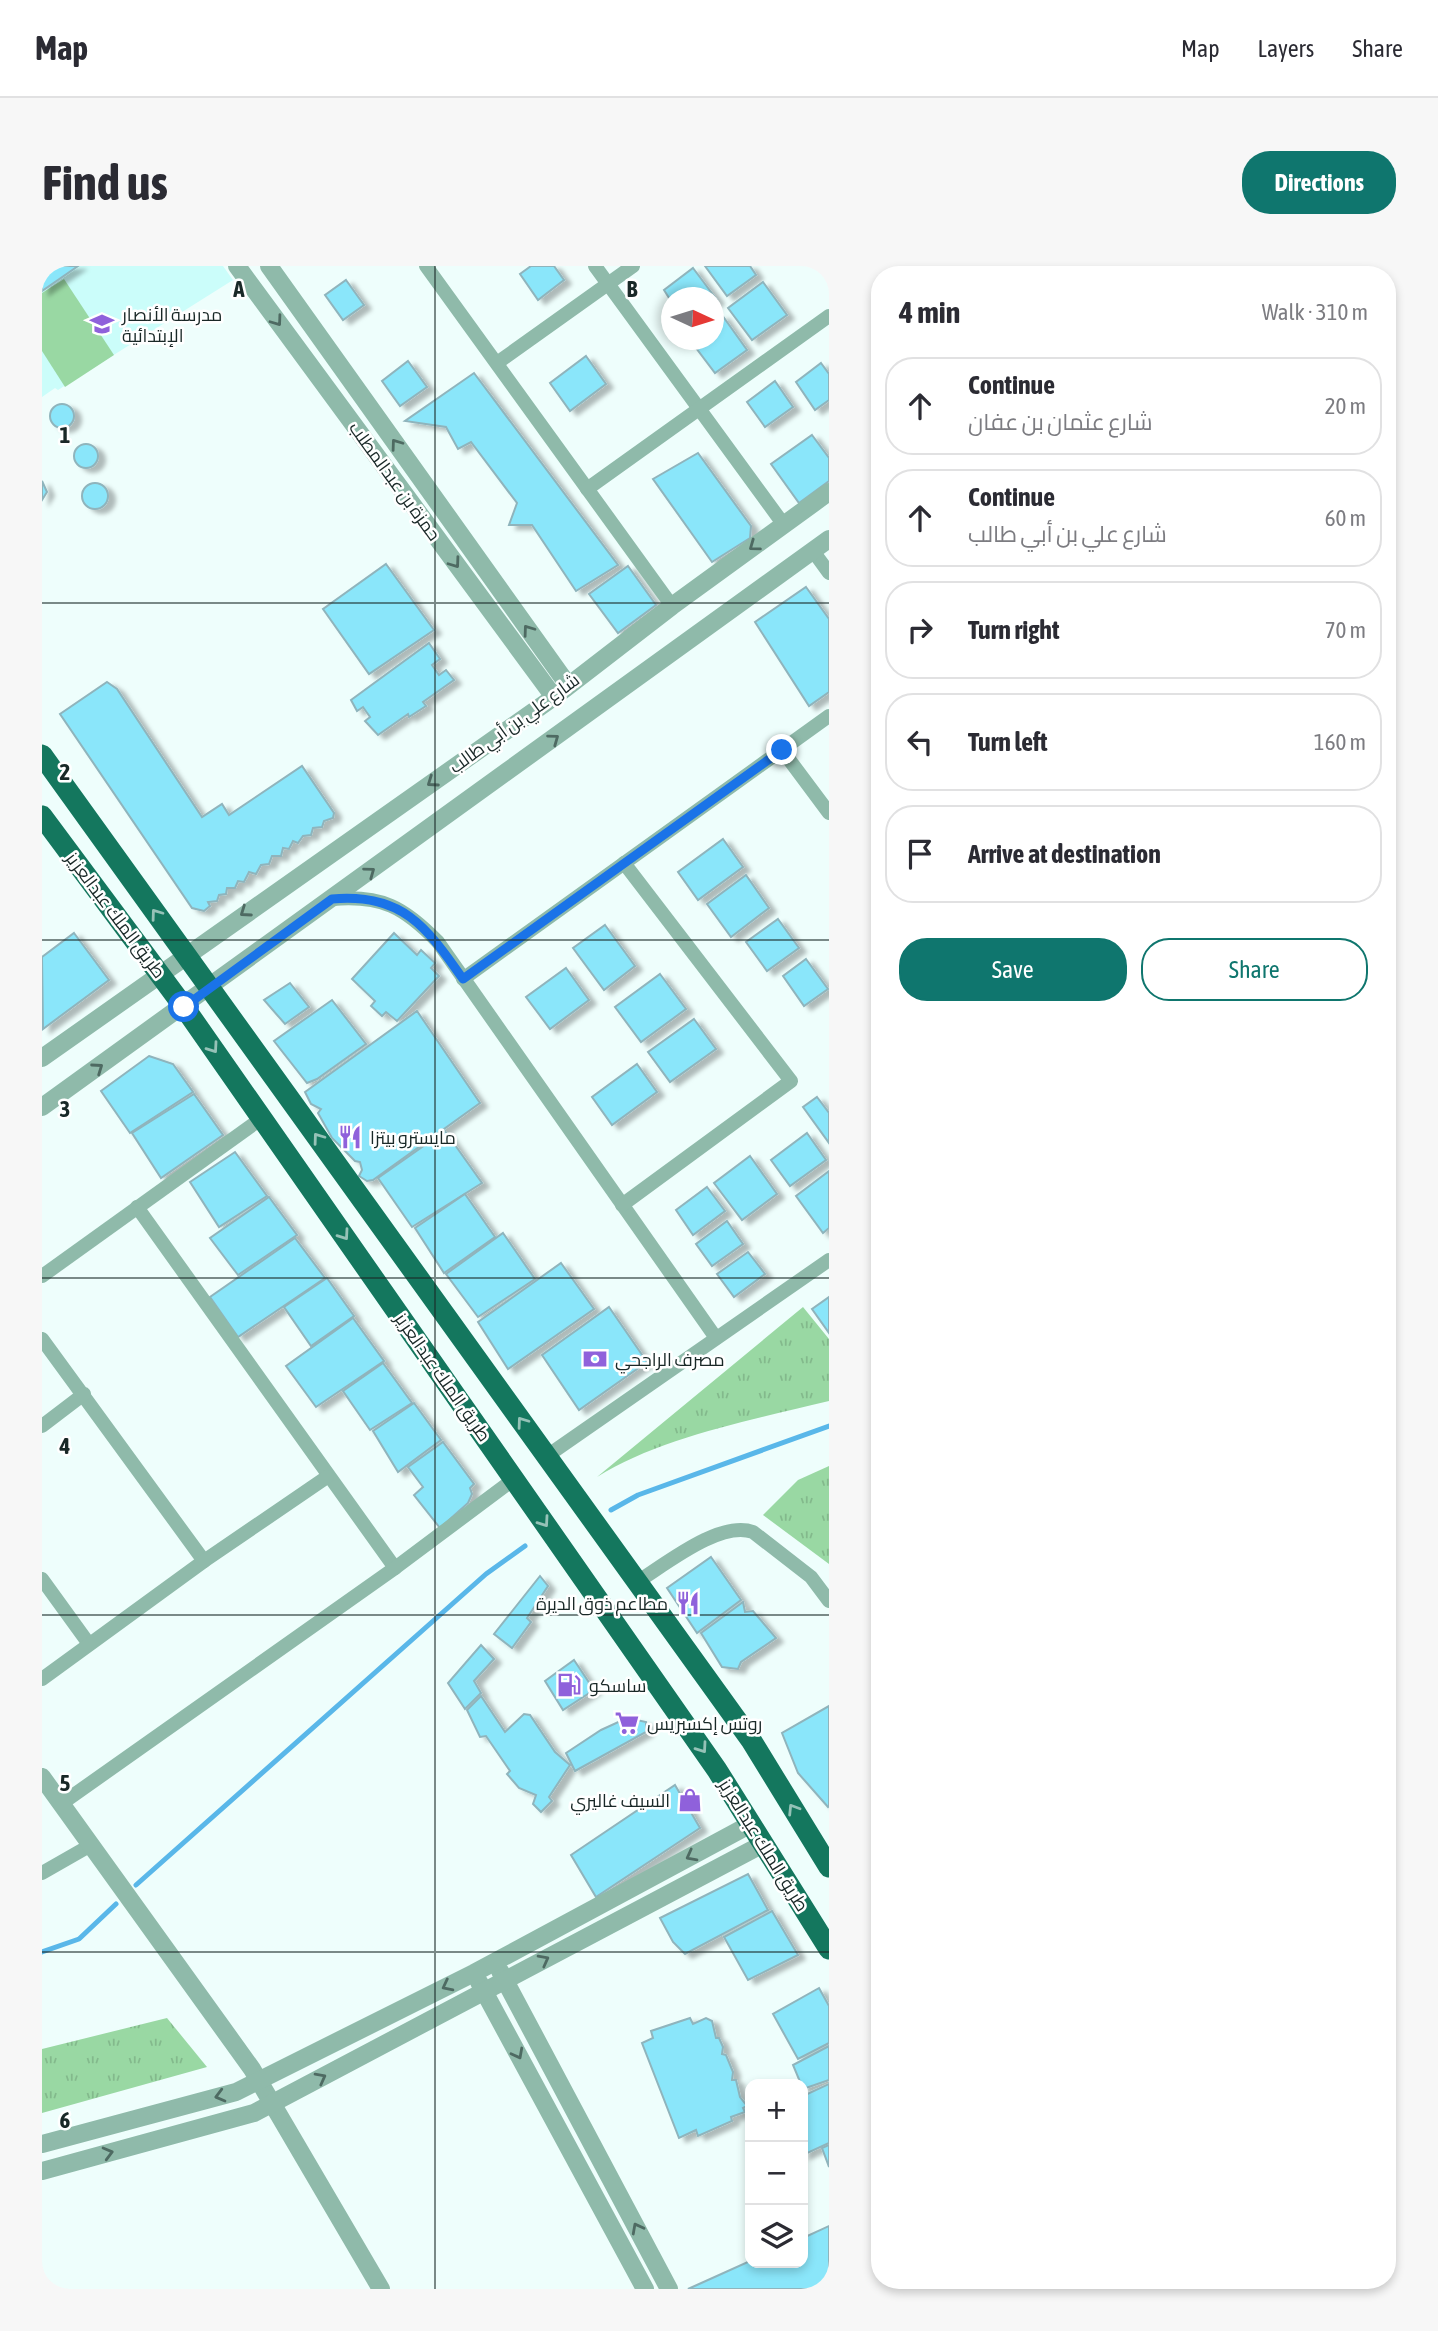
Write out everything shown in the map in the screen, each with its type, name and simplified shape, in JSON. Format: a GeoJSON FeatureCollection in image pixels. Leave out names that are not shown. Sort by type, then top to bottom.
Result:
{"type":"FeatureCollection","features":[{"type":"Feature","properties":{"kind":"highway","name":"طريق الملك عبدالعزيز"},"geometry":{"type":"LineString","coordinates":[[42,755],[190,952],[751,1740],[829,1867]]}},
{"type":"Feature","properties":{"kind":"highway","name":"طريق الملك عبدالعزيز"},"geometry":{"type":"LineString","coordinates":[[42,816],[184,1007],[717,1770],[829,1949]]}},
{"type":"Feature","properties":{"kind":"street","name":"حمزة بن عبدالمطلب"},"geometry":{"type":"LineString","coordinates":[[237,266],[554,697]]}},
{"type":"Feature","properties":{"kind":"street","name":"حمزة بن عبدالمطلب"},"geometry":{"type":"LineString","coordinates":[[269,266],[568,685]]}},
{"type":"Feature","properties":{"kind":"street"},"geometry":{"type":"LineString","coordinates":[[426,266],[672,606]]}},
{"type":"Feature","properties":{"kind":"street"},"geometry":{"type":"LineString","coordinates":[[595,266],[784,525]]}},
{"type":"Feature","properties":{"kind":"street"},"geometry":{"type":"LineString","coordinates":[[497,363],[632,266]]}},
{"type":"Feature","properties":{"kind":"street"},"geometry":{"type":"LineString","coordinates":[[587,489],[829,316]]}},
{"type":"Feature","properties":{"kind":"street","name":"شارع علي بن أبي طالب"},"geometry":{"type":"LineString","coordinates":[[42,1058],[554,697],[672,606],[829,492]]}},
{"type":"Feature","properties":{"kind":"street","name":"شارع علي بن أبي طالب"},"geometry":{"type":"LineString","coordinates":[[42,1107],[829,540]]}},
{"type":"Feature","properties":{"kind":"street"},"geometry":{"type":"LineString","coordinates":[[813,551],[829,573]]}},
{"type":"Feature","properties":{"kind":"street"},"geometry":{"type":"LineString","coordinates":[[463,979],[829,716]]}},
{"type":"Feature","properties":{"kind":"street"},"geometry":{"type":"LineString","coordinates":[[782,750],[829,813]]}},
{"type":"Feature","properties":{"kind":"street"},"geometry":{"type":"LineString","coordinates":[[622,1205],[791,1081],[624,863]]}},
{"type":"Feature","properties":{"kind":"street"},"geometry":{"type":"LineString","coordinates":[[332,899],[359,897],[400,908],[438,942],[716,1339]]}},
{"type":"Feature","properties":{"kind":"street"},"geometry":{"type":"LineString","coordinates":[[42,1276],[262,1118]]}},
{"type":"Feature","properties":{"kind":"street"},"geometry":{"type":"LineString","coordinates":[[137,1207],[395,1569]]}},
{"type":"Feature","properties":{"kind":"street"},"geometry":{"type":"LineString","coordinates":[[547,1456],[829,1260]]}},
{"type":"Feature","properties":{"kind":"street"},"geometry":{"type":"LineString","coordinates":[[42,1339],[204,1561]]}},
{"type":"Feature","properties":{"kind":"street"},"geometry":{"type":"LineString","coordinates":[[42,1426],[84,1394]]}},
{"type":"Feature","properties":{"kind":"street"},"geometry":{"type":"LineString","coordinates":[[42,1679],[204,1561],[327,1477]]}},
{"type":"Feature","properties":{"kind":"street"},"geometry":{"type":"LineString","coordinates":[[61,1804],[395,1569],[514,1479]]}},
{"type":"Feature","properties":{"kind":"street"},"geometry":{"type":"LineString","coordinates":[[637,1581],[720,1532],[742,1528],[753,1532],[811,1577],[829,1601]]}},
{"type":"Feature","properties":{"kind":"street"},"geometry":{"type":"LineString","coordinates":[[42,1579],[89,1644]]}},
{"type":"Feature","properties":{"kind":"street"},"geometry":{"type":"LineString","coordinates":[[42,1777],[259,2081],[381,2289]]}},
{"type":"Feature","properties":{"kind":"street"},"geometry":{"type":"LineString","coordinates":[[42,2144],[236,2092],[474,1973],[751,1824]]}},
{"type":"Feature","properties":{"kind":"street"},"geometry":{"type":"LineString","coordinates":[[42,2171],[254,2113],[763,1843]]}},
{"type":"Feature","properties":{"kind":"street"},"geometry":{"type":"LineString","coordinates":[[42,1873],[91,1845]]}},
{"type":"Feature","properties":{"kind":"street"},"geometry":{"type":"LineString","coordinates":[[495,1961],[669,2289]]}},
{"type":"Feature","properties":{"kind":"street"},"geometry":{"type":"LineString","coordinates":[[474,1973],[645,2289]]}},
{"type":"Feature","properties":{"kind":"shaded area","name":"مدرسة الأنصار الإبتدائية"},"geometry":{"type":"Polygon","coordinates":[[[42,266],[223,266],[233,280],[58,390],[55,388],[42,397],[42,266]]]}},
{"type":"Feature","properties":{"kind":"green space"},"geometry":{"type":"Polygon","coordinates":[[[64,279],[114,355],[65,387],[42,351],[42,293],[64,279]]]}},
{"type":"Feature","properties":{"kind":"green space"},"geometry":{"type":"Polygon","coordinates":[[[803,1307],[829,1339],[829,1401],[679,1440],[622,1463],[597,1477],[803,1307]]]}},
{"type":"Feature","properties":{"kind":"green space"},"geometry":{"type":"Polygon","coordinates":[[[829,1466],[829,1564],[763,1515],[798,1480],[829,1466]]]}},
{"type":"Feature","properties":{"kind":"green space"},"geometry":{"type":"Polygon","coordinates":[[[167,2018],[207,2067],[42,2113],[42,2049],[167,2018]]]}},
{"type":"Feature","properties":{"kind":"building"},"geometry":{"type":"Polygon","coordinates":[[[42,266],[78,266],[42,291],[42,266]]]}},
{"type":"Feature","properties":{"kind":"building"},"geometry":{"type":"Polygon","coordinates":[[[531,266],[554,266],[564,280],[538,300],[520,274],[531,266]]]}},
{"type":"Feature","properties":{"kind":"building"},"geometry":{"type":"Polygon","coordinates":[[[705,266],[750,266],[756,275],[727,296],[724,287],[720,287],[705,266]]]}},
{"type":"Feature","properties":{"kind":"building"},"geometry":{"type":"Polygon","coordinates":[[[693,268],[707,287],[668,287],[693,268]]]}},
{"type":"Feature","properties":{"kind":"building"},"geometry":{"type":"Polygon","coordinates":[[[346,280],[364,305],[343,320],[325,295],[346,280]]]}},
{"type":"Feature","properties":{"kind":"building"},"geometry":{"type":"Polygon","coordinates":[[[763,282],[787,315],[752,340],[728,308],[763,282]]]}},
{"type":"Feature","properties":{"kind":"building"},"geometry":{"type":"Polygon","coordinates":[[[724,318],[747,350],[715,373],[698,350],[724,350],[724,318]]]}},
{"type":"Feature","properties":{"kind":"building"},"geometry":{"type":"Polygon","coordinates":[[[586,356],[606,384],[570,411],[550,383],[586,356]]]}},
{"type":"Feature","properties":{"kind":"building"},"geometry":{"type":"Polygon","coordinates":[[[408,361],[427,387],[400,406],[382,381],[408,361]]]}},
{"type":"Feature","properties":{"kind":"building"},"geometry":{"type":"Polygon","coordinates":[[[821,363],[829,374],[829,400],[815,410],[796,382],[821,363]]]}},
{"type":"Feature","properties":{"kind":"building"},"geometry":{"type":"Polygon","coordinates":[[[474,373],[618,565],[576,591],[532,525],[509,525],[517,503],[471,442],[458,449],[446,427],[405,421],[474,373]]]}},
{"type":"Feature","properties":{"kind":"building"},"geometry":{"type":"Polygon","coordinates":[[[775,381],[793,407],[765,427],[747,402],[775,381]]]}},
{"type":"Feature","properties":{"kind":"building"},"geometry":{"type":"Polygon","coordinates":[[[62,404],[71,407],[74,416],[71,425],[62,428],[53,425],[50,416],[53,407],[62,404]]]}},
{"type":"Feature","properties":{"kind":"building"},"geometry":{"type":"Polygon","coordinates":[[[812,435],[829,458],[829,481],[799,503],[771,464],[812,435]]]}},
{"type":"Feature","properties":{"kind":"building"},"geometry":{"type":"Polygon","coordinates":[[[86,444],[95,447],[98,456],[95,465],[86,468],[77,465],[74,456],[77,447],[86,444]]]}},
{"type":"Feature","properties":{"kind":"building"},"geometry":{"type":"Polygon","coordinates":[[[698,453],[751,526],[750,538],[712,562],[653,479],[698,453]]]}},
{"type":"Feature","properties":{"kind":"building"},"geometry":{"type":"Polygon","coordinates":[[[42,481],[47,492],[42,500],[42,481]]]}},
{"type":"Feature","properties":{"kind":"building"},"geometry":{"type":"Polygon","coordinates":[[[95,483],[104,487],[108,496],[104,505],[95,509],[86,505],[82,496],[86,487],[95,483]]]}},
{"type":"Feature","properties":{"kind":"building"},"geometry":{"type":"Polygon","coordinates":[[[386,564],[434,630],[369,674],[323,609],[386,564]]]}},
{"type":"Feature","properties":{"kind":"building"},"geometry":{"type":"Polygon","coordinates":[[[628,566],[656,605],[618,633],[589,594],[628,566]]]}},
{"type":"Feature","properties":{"kind":"building"},"geometry":{"type":"Polygon","coordinates":[[[806,587],[829,619],[829,692],[809,706],[755,622],[806,587]]]}},
{"type":"Feature","properties":{"kind":"building"},"geometry":{"type":"Polygon","coordinates":[[[429,643],[440,659],[432,665],[439,675],[446,670],[454,680],[423,702],[426,706],[409,717],[408,714],[378,735],[365,721],[370,717],[363,707],[357,711],[351,700],[429,643]]]}},
{"type":"Feature","properties":{"kind":"building"},"geometry":{"type":"Polygon","coordinates":[[[107,682],[117,689],[202,817],[222,804],[229,815],[302,766],[334,813],[333,818],[324,821],[322,827],[313,828],[311,835],[303,836],[298,843],[293,841],[289,849],[283,848],[281,856],[272,856],[269,864],[261,865],[256,874],[249,872],[244,882],[238,881],[235,888],[227,888],[226,894],[219,895],[217,901],[208,902],[210,906],[204,911],[192,908],[60,714],[107,682]]]}},
{"type":"Feature","properties":{"kind":"building"},"geometry":{"type":"Polygon","coordinates":[[[723,839],[743,867],[698,900],[678,872],[723,839]]]}},
{"type":"Feature","properties":{"kind":"building"},"geometry":{"type":"Polygon","coordinates":[[[746,875],[769,908],[731,937],[707,904],[746,875]]]}},
{"type":"Feature","properties":{"kind":"building"},"geometry":{"type":"Polygon","coordinates":[[[778,919],[799,948],[767,971],[746,942],[778,919]]]}},
{"type":"Feature","properties":{"kind":"building"},"geometry":{"type":"Polygon","coordinates":[[[605,925],[635,966],[604,990],[573,948],[605,925]]]}},
{"type":"Feature","properties":{"kind":"building"},"geometry":{"type":"Polygon","coordinates":[[[74,933],[109,980],[43,1029],[42,957],[74,933]]]}},
{"type":"Feature","properties":{"kind":"building"},"geometry":{"type":"Polygon","coordinates":[[[394,933],[417,955],[421,950],[435,963],[431,968],[439,976],[397,1021],[386,1012],[382,1016],[371,1006],[375,1001],[352,979],[394,933]]]}},
{"type":"Feature","properties":{"kind":"building"},"geometry":{"type":"Polygon","coordinates":[[[806,959],[828,989],[804,1006],[783,976],[806,959]]]}},
{"type":"Feature","properties":{"kind":"building"},"geometry":{"type":"Polygon","coordinates":[[[566,968],[589,1000],[550,1029],[526,997],[566,968]]]}},
{"type":"Feature","properties":{"kind":"building"},"geometry":{"type":"Polygon","coordinates":[[[660,974],[686,1009],[641,1042],[615,1007],[660,974]]]}},
{"type":"Feature","properties":{"kind":"building"},"geometry":{"type":"Polygon","coordinates":[[[290,983],[309,1007],[285,1024],[264,1000],[290,983]]]}},
{"type":"Feature","properties":{"kind":"building"},"geometry":{"type":"Polygon","coordinates":[[[332,1000],[366,1044],[317,1079],[307,1083],[274,1041],[332,1000]]]}},
{"type":"Feature","properties":{"kind":"building"},"geometry":{"type":"Polygon","coordinates":[[[417,1011],[480,1103],[373,1180],[367,1181],[359,1176],[362,1170],[360,1162],[355,1161],[332,1138],[318,1113],[321,1109],[311,1104],[305,1092],[417,1011]]]}},
{"type":"Feature","properties":{"kind":"building"},"geometry":{"type":"Polygon","coordinates":[[[694,1019],[716,1049],[670,1082],[648,1052],[694,1019]]]}},
{"type":"Feature","properties":{"kind":"building"},"geometry":{"type":"Polygon","coordinates":[[[149,1056],[173,1064],[193,1092],[130,1133],[101,1091],[149,1056]]]}},
{"type":"Feature","properties":{"kind":"building"},"geometry":{"type":"Polygon","coordinates":[[[637,1064],[657,1092],[612,1125],[592,1097],[637,1064]]]}},
{"type":"Feature","properties":{"kind":"building"},"geometry":{"type":"Polygon","coordinates":[[[194,1094],[223,1135],[161,1178],[132,1133],[194,1094]]]}},
{"type":"Feature","properties":{"kind":"building"},"geometry":{"type":"Polygon","coordinates":[[[817,1097],[829,1113],[829,1143],[803,1107],[817,1097]]]}},
{"type":"Feature","properties":{"kind":"building"},"geometry":{"type":"Polygon","coordinates":[[[445,1131],[482,1183],[412,1227],[378,1178],[445,1131]]]}},
{"type":"Feature","properties":{"kind":"building"},"geometry":{"type":"Polygon","coordinates":[[[807,1133],[826,1160],[790,1186],[771,1160],[807,1133]]]}},
{"type":"Feature","properties":{"kind":"building"},"geometry":{"type":"Polygon","coordinates":[[[235,1152],[267,1196],[219,1227],[190,1182],[235,1152]]]}},
{"type":"Feature","properties":{"kind":"building"},"geometry":{"type":"Polygon","coordinates":[[[750,1156],[777,1194],[742,1220],[714,1183],[750,1156]]]}},
{"type":"Feature","properties":{"kind":"building"},"geometry":{"type":"Polygon","coordinates":[[[829,1171],[829,1228],[823,1233],[796,1196],[829,1171]]]}},
{"type":"Feature","properties":{"kind":"building"},"geometry":{"type":"Polygon","coordinates":[[[707,1187],[725,1211],[693,1235],[676,1210],[707,1187]]]}},
{"type":"Feature","properties":{"kind":"building"},"geometry":{"type":"Polygon","coordinates":[[[465,1194],[495,1237],[444,1273],[415,1228],[465,1194]]]}},
{"type":"Feature","properties":{"kind":"building"},"geometry":{"type":"Polygon","coordinates":[[[269,1197],[297,1235],[238,1275],[210,1238],[269,1197]]]}},
{"type":"Feature","properties":{"kind":"building"},"geometry":{"type":"Polygon","coordinates":[[[727,1221],[743,1244],[712,1266],[696,1244],[727,1221]]]}},
{"type":"Feature","properties":{"kind":"building"},"geometry":{"type":"Polygon","coordinates":[[[503,1233],[535,1279],[478,1317],[446,1274],[503,1233]]]}},
{"type":"Feature","properties":{"kind":"building"},"geometry":{"type":"Polygon","coordinates":[[[295,1238],[325,1278],[238,1337],[210,1297],[295,1238]]]}},
{"type":"Feature","properties":{"kind":"building"},"geometry":{"type":"Polygon","coordinates":[[[748,1252],[765,1274],[734,1297],[717,1274],[748,1252]]]}},
{"type":"Feature","properties":{"kind":"building"},"geometry":{"type":"Polygon","coordinates":[[[561,1263],[594,1309],[508,1369],[478,1322],[561,1263]]]}},
{"type":"Feature","properties":{"kind":"building"},"geometry":{"type":"Polygon","coordinates":[[[327,1278],[354,1316],[311,1346],[284,1307],[327,1278]]]}},
{"type":"Feature","properties":{"kind":"building"},"geometry":{"type":"Polygon","coordinates":[[[829,1297],[829,1333],[812,1309],[829,1297]]]}},
{"type":"Feature","properties":{"kind":"building","name":"مصرف الراجحي"},"geometry":{"type":"Polygon","coordinates":[[[609,1307],[647,1362],[579,1410],[542,1355],[609,1307]]]}},
{"type":"Feature","properties":{"kind":"building"},"geometry":{"type":"Polygon","coordinates":[[[353,1318],[384,1361],[316,1407],[286,1366],[353,1318]]]}},
{"type":"Feature","properties":{"kind":"building"},"geometry":{"type":"Polygon","coordinates":[[[383,1363],[412,1403],[370,1430],[343,1391],[383,1363]]]}},
{"type":"Feature","properties":{"kind":"building"},"geometry":{"type":"Polygon","coordinates":[[[414,1403],[441,1440],[398,1472],[373,1431],[414,1403]]]}},
{"type":"Feature","properties":{"kind":"building"},"geometry":{"type":"Polygon","coordinates":[[[443,1442],[474,1484],[470,1488],[472,1494],[468,1503],[440,1528],[414,1495],[423,1487],[408,1467],[443,1442]]]}},
{"type":"Feature","properties":{"kind":"building"},"geometry":{"type":"Polygon","coordinates":[[[711,1557],[741,1600],[697,1633],[667,1588],[711,1557]]]}},
{"type":"Feature","properties":{"kind":"building"},"geometry":{"type":"Polygon","coordinates":[[[540,1576],[548,1586],[527,1618],[531,1622],[512,1648],[494,1634],[540,1576]]]}},
{"type":"Feature","properties":{"kind":"building"},"geometry":{"type":"Polygon","coordinates":[[[743,1602],[745,1612],[753,1611],[776,1638],[741,1662],[738,1669],[722,1667],[701,1633],[743,1602]]]}},
{"type":"Feature","properties":{"kind":"building"},"geometry":{"type":"Polygon","coordinates":[[[481,1645],[494,1659],[474,1681],[481,1693],[465,1709],[448,1683],[481,1645]]]}},
{"type":"Feature","properties":{"kind":"building","name":"ساسكو"},"geometry":{"type":"Polygon","coordinates":[[[574,1660],[594,1690],[563,1710],[545,1681],[574,1660]]]}},
{"type":"Feature","properties":{"kind":"building"},"geometry":{"type":"Polygon","coordinates":[[[481,1696],[505,1732],[524,1714],[530,1715],[555,1752],[570,1765],[549,1797],[552,1801],[541,1812],[533,1804],[536,1795],[519,1788],[507,1774],[510,1771],[486,1736],[480,1737],[467,1710],[481,1696]]]}},
{"type":"Feature","properties":{"kind":"building"},"geometry":{"type":"Polygon","coordinates":[[[829,1706],[828,1807],[798,1773],[782,1733],[829,1706]]]}},
{"type":"Feature","properties":{"kind":"building"},"geometry":{"type":"Polygon","coordinates":[[[627,1718],[646,1722],[646,1732],[575,1771],[566,1753],[601,1730],[627,1718]]]}},
{"type":"Feature","properties":{"kind":"building"},"geometry":{"type":"Polygon","coordinates":[[[675,1785],[700,1828],[596,1897],[571,1855],[675,1785]]]}},
{"type":"Feature","properties":{"kind":"building"},"geometry":{"type":"Polygon","coordinates":[[[748,1874],[768,1910],[685,1954],[673,1942],[660,1918],[748,1874]]]}},
{"type":"Feature","properties":{"kind":"building"},"geometry":{"type":"Polygon","coordinates":[[[772,1911],[798,1955],[748,1980],[724,1937],[772,1911]]]}},
{"type":"Feature","properties":{"kind":"building"},"geometry":{"type":"Polygon","coordinates":[[[819,1988],[829,2006],[829,2043],[798,2059],[773,2014],[819,1988]]]}},
{"type":"Feature","properties":{"kind":"building"},"geometry":{"type":"Polygon","coordinates":[[[690,2018],[693,2024],[706,2018],[712,2021],[716,2038],[719,2038],[723,2047],[722,2054],[726,2055],[733,2072],[732,2080],[736,2080],[740,2097],[745,2103],[745,2112],[731,2117],[732,2121],[698,2136],[696,2130],[679,2138],[642,2043],[653,2038],[651,2031],[690,2018]]]}},
{"type":"Feature","properties":{"kind":"building"},"geometry":{"type":"Polygon","coordinates":[[[829,2046],[829,2080],[808,2087],[808,2079],[799,2079],[793,2065],[829,2046]]]}},
{"type":"Feature","properties":{"kind":"building"},"geometry":{"type":"Polygon","coordinates":[[[829,2084],[829,2143],[808,2153],[808,2142],[808,2094],[829,2084]]]}},
{"type":"Feature","properties":{"kind":"building"},"geometry":{"type":"Polygon","coordinates":[[[829,2145],[829,2167],[822,2148],[829,2145]]]}},
{"type":"Feature","properties":{"kind":"building"},"geometry":{"type":"Polygon","coordinates":[[[829,2226],[829,2289],[688,2289],[745,2263],[745,2268],[808,2268],[808,2236],[829,2226]]]}},
{"type":"Feature","properties":{"kind":"waterway"},"geometry":{"type":"LineString","coordinates":[[611,1510],[638,1495],[829,1426]]}},
{"type":"Feature","properties":{"kind":"waterway"},"geometry":{"type":"LineString","coordinates":[[136,1885],[486,1574],[525,1546]]}},
{"type":"Feature","properties":{"kind":"waterway"},"geometry":{"type":"LineString","coordinates":[[42,1952],[79,1939],[116,1904]]}},
{"type":"Feature","properties":{"kind":"place","name":"مدرسة الأنصار الإبتدائية"},"geometry":{"type":"Point","coordinates":[102,324]}},
{"type":"Feature","properties":{"kind":"place","name":"مايسترو بيتزا"},"geometry":{"type":"Point","coordinates":[350,1137]}},
{"type":"Feature","properties":{"kind":"place","name":"مصرف الراجحي"},"geometry":{"type":"Point","coordinates":[595,1359]}},
{"type":"Feature","properties":{"kind":"place","name":"مطاعم ذوق الديرة"},"geometry":{"type":"Point","coordinates":[688,1603]}},
{"type":"Feature","properties":{"kind":"place","name":"ساسكو"},"geometry":{"type":"Point","coordinates":[569,1685]}},
{"type":"Feature","properties":{"kind":"place","name":"روتس إكسبريس"},"geometry":{"type":"Point","coordinates":[627,1723]}},
{"type":"Feature","properties":{"kind":"place","name":"السيف غاليري"},"geometry":{"type":"Point","coordinates":[690,1800]}},
{"type":"Feature","properties":{"kind":"route"},"geometry":{"type":"LineString","coordinates":[[184,1007],[332,899],[359,897],[380,900],[400,908],[438,942],[463,979],[782,750]]}}]}
